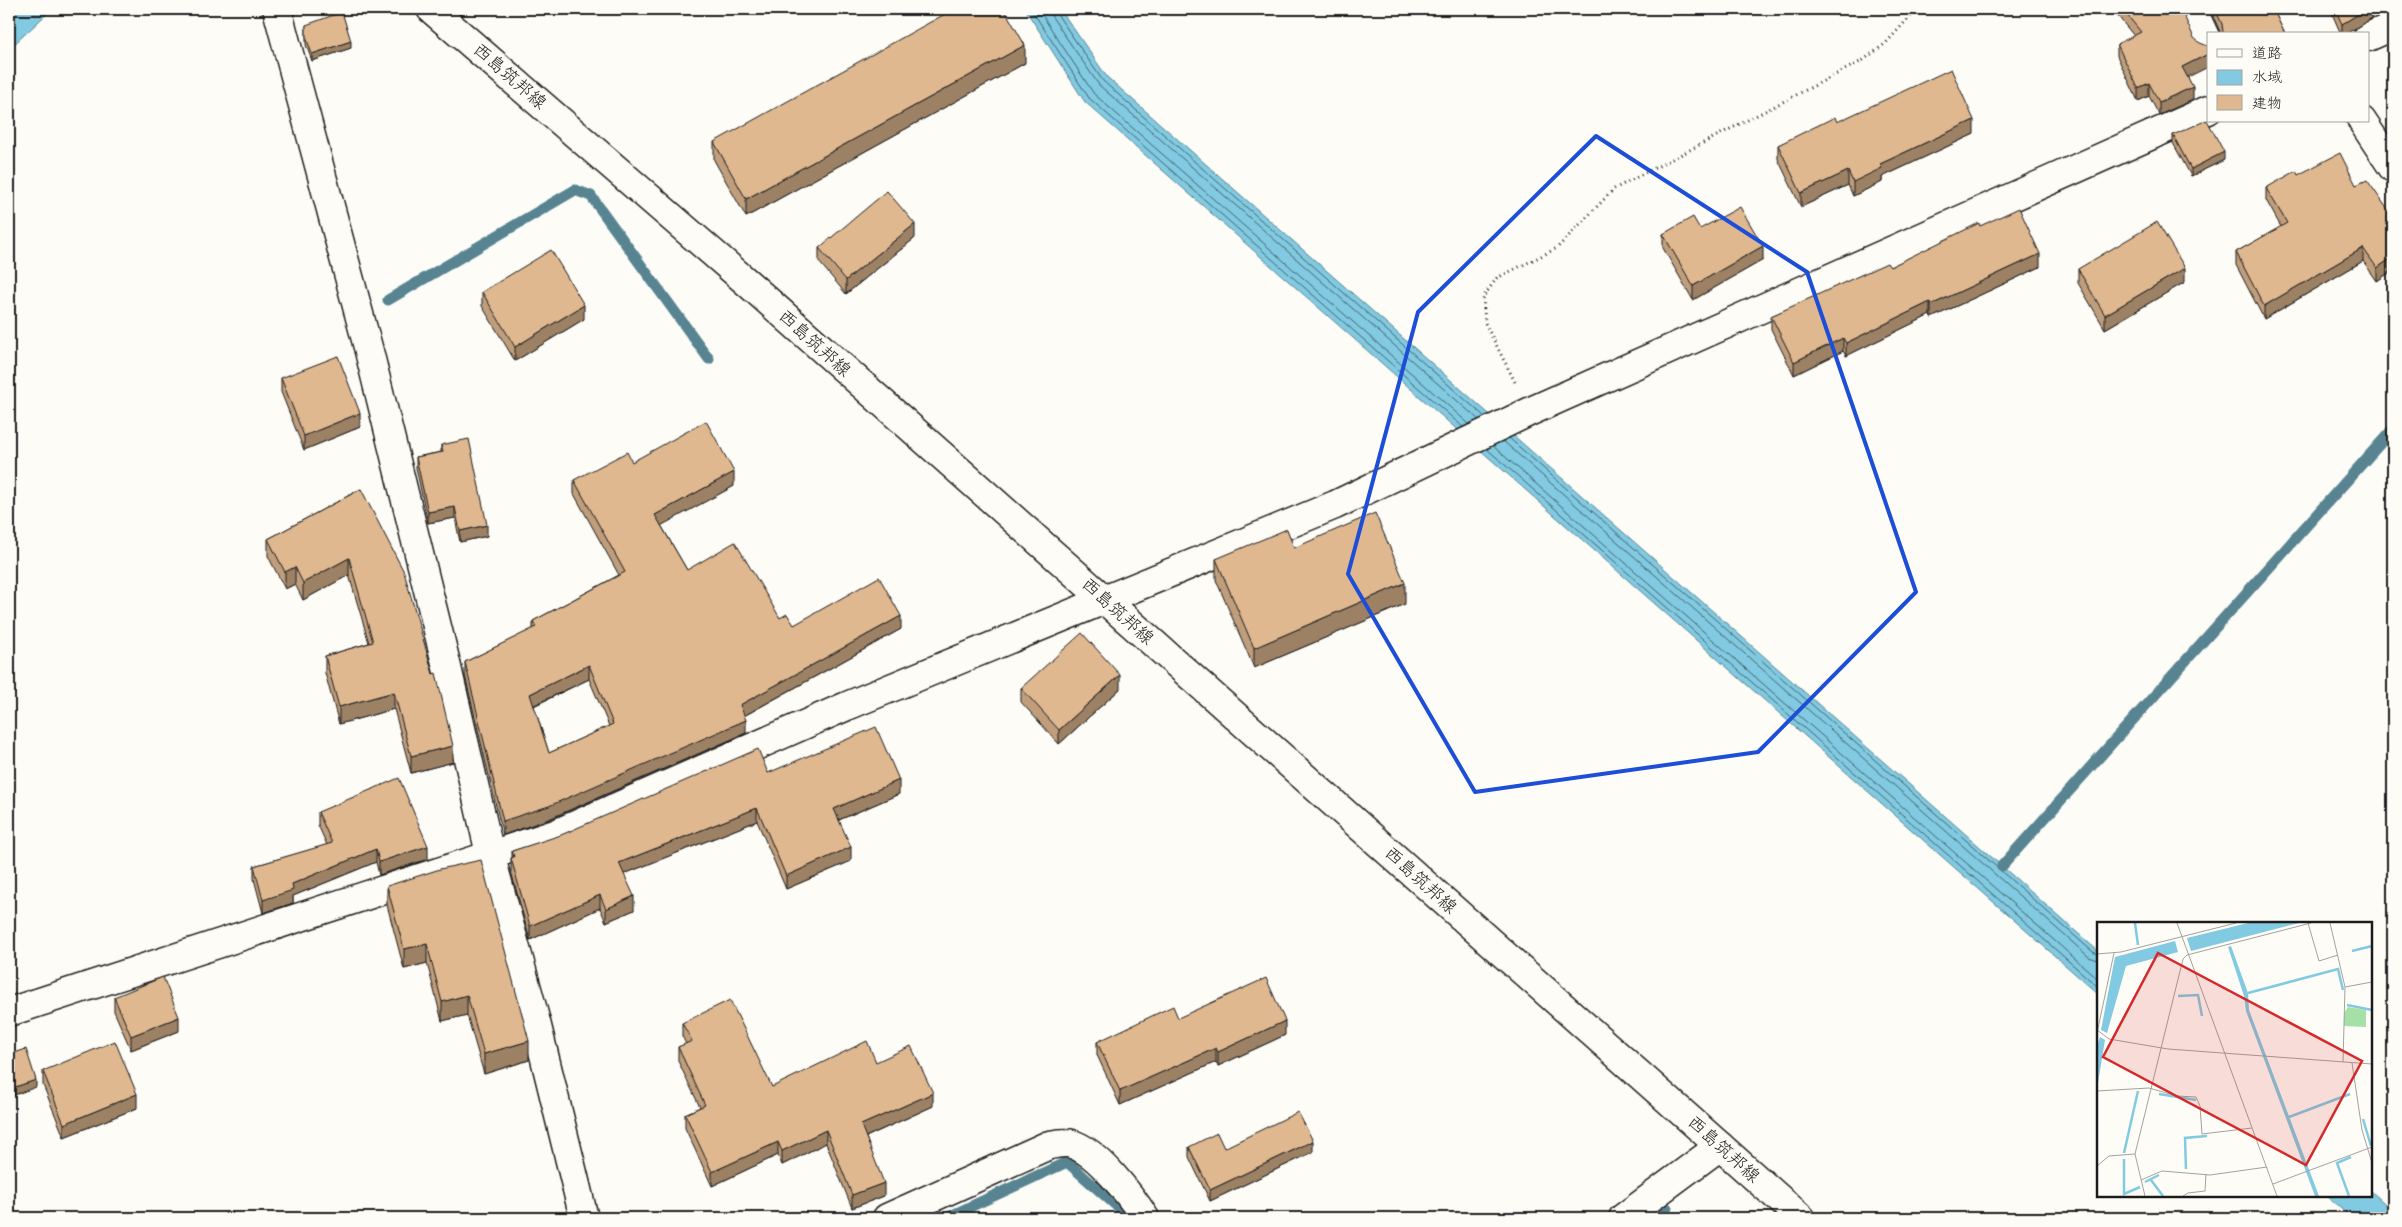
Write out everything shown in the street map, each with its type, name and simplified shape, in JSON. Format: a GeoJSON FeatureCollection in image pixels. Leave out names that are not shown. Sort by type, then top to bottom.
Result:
{"type":"FeatureCollection","features":[{"type":"Feature","properties":{"kind":"street"},"geometry":{"type":"LineString","coordinates":[[277,9],[369,350],[446,663],[490,854],[535,1018],[584,1218]]}},
{"type":"Feature","properties":{"kind":"street","name":"西島筑邦線"},"geometry":{"type":"LineString","coordinates":[[432,9],[758,292],[1801,1218]]}},
{"type":"Feature","properties":{"kind":"street"},"geometry":{"type":"LineString","coordinates":[[2192,9],[2207,41]]}},
{"type":"Feature","properties":{"kind":"street"},"geometry":{"type":"LineString","coordinates":[[2370,36],[2393,26]]}},
{"type":"Feature","properties":{"kind":"street"},"geometry":{"type":"LineString","coordinates":[[9,1012],[555,834],[847,706],[1106,601],[1335,504],[1523,415],[2207,110]]}},
{"type":"Feature","properties":{"kind":"street"},"geometry":{"type":"LineString","coordinates":[[2363,122],[2393,168]]}},
{"type":"Feature","properties":{"kind":"street"},"geometry":{"type":"LineString","coordinates":[[887,1218],[1049,1144],[1072,1144],[1092,1155],[1137,1205],[1145,1218]]}},
{"type":"Feature","properties":{"kind":"street"},"geometry":{"type":"LineString","coordinates":[[1623,1218],[1720,1146]]}},
{"type":"Feature","properties":{"kind":"path"},"geometry":{"type":"LineString","coordinates":[[1523,415],[1485,323],[1483,297],[1497,278],[1557,248],[1614,189],[1862,61],[1886,42],[1917,9]]}},
{"type":"Feature","properties":{"kind":"highlighted area"},"geometry":{"type":"Polygon","coordinates":[[[1596,136],[1807,272],[1916,592],[1758,752],[1475,792],[1348,574],[1418,312],[1596,136]]]}},
{"type":"Feature","properties":{"kind":"water"},"geometry":{"type":"Polygon","coordinates":[[[9,9],[52,9],[9,49],[9,9]]]}},
{"type":"Feature","properties":{"kind":"water"},"geometry":{"type":"Polygon","coordinates":[[[1025,9],[1060,9],[1107,77],[2097,950],[2097,993],[1085,102],[1025,9]]]}},
{"type":"Feature","properties":{"kind":"water"},"geometry":{"type":"Polygon","coordinates":[[[2372,1192],[2393,1211],[2393,1218],[2353,1218],[2328,1197],[2372,1197],[2372,1192]]]}},
{"type":"Feature","properties":{"kind":"building"},"geometry":{"type":"Polygon","coordinates":[[[954,9],[1004,9],[1025,45],[746,199],[714,142],[954,9]]]}},
{"type":"Feature","properties":{"kind":"building"},"geometry":{"type":"Polygon","coordinates":[[[2122,9],[2181,9],[2194,38],[2207,46],[2207,54],[2182,67],[2193,87],[2159,102],[2149,83],[2138,88],[2117,44],[2141,32],[2122,9]]]}},
{"type":"Feature","properties":{"kind":"building"},"geometry":{"type":"Polygon","coordinates":[[[2215,9],[2273,9],[2284,32],[2223,32],[2222,24],[2215,9]]]}},
{"type":"Feature","properties":{"kind":"building"},"geometry":{"type":"Polygon","coordinates":[[[2335,9],[2367,9],[2342,24],[2335,9]]]}},
{"type":"Feature","properties":{"kind":"building"},"geometry":{"type":"Polygon","coordinates":[[[342,12],[351,41],[312,54],[306,37],[306,25],[342,12]]]}},
{"type":"Feature","properties":{"kind":"building"},"geometry":{"type":"Polygon","coordinates":[[[1951,69],[1974,120],[1880,164],[1882,168],[1853,182],[1848,171],[1801,193],[1778,145],[1835,117],[1837,122],[1951,69]]]}},
{"type":"Feature","properties":{"kind":"building"},"geometry":{"type":"Polygon","coordinates":[[[2207,120],[2224,152],[2191,169],[2173,135],[2207,120]]]}},
{"type":"Feature","properties":{"kind":"building"},"geometry":{"type":"Polygon","coordinates":[[[2340,153],[2356,185],[2367,180],[2393,217],[2393,257],[2377,268],[2363,248],[2264,306],[2236,252],[2287,223],[2266,188],[2296,171],[2298,175],[2340,153]]]}},
{"type":"Feature","properties":{"kind":"building"},"geometry":{"type":"Polygon","coordinates":[[[887,191],[915,224],[846,280],[819,248],[887,191]]]}},
{"type":"Feature","properties":{"kind":"building"},"geometry":{"type":"Polygon","coordinates":[[[1740,207],[1763,246],[1693,286],[1663,234],[1693,217],[1700,229],[1740,207]]]}},
{"type":"Feature","properties":{"kind":"building"},"geometry":{"type":"Polygon","coordinates":[[[2019,208],[2040,254],[1931,305],[1930,302],[1846,343],[1843,338],[1794,362],[1771,316],[1887,263],[1890,267],[1979,223],[1980,226],[2019,208]]]}},
{"type":"Feature","properties":{"kind":"building"},"geometry":{"type":"Polygon","coordinates":[[[2157,222],[2185,268],[2105,315],[2078,269],[2157,222]]]}},
{"type":"Feature","properties":{"kind":"building"},"geometry":{"type":"Polygon","coordinates":[[[551,250],[584,305],[515,347],[482,292],[551,250]]]}},
{"type":"Feature","properties":{"kind":"building"},"geometry":{"type":"Polygon","coordinates":[[[338,356],[360,413],[304,436],[281,378],[338,356]]]}},
{"type":"Feature","properties":{"kind":"building"},"geometry":{"type":"Polygon","coordinates":[[[706,421],[734,472],[655,515],[687,570],[735,542],[780,618],[787,614],[794,625],[879,577],[901,616],[740,705],[746,720],[549,806],[503,821],[465,662],[536,627],[533,621],[625,572],[574,480],[627,452],[632,462],[706,421]],[[589,665],[530,694],[549,753],[613,724],[589,665]]]}},
{"type":"Feature","properties":{"kind":"building"},"geometry":{"type":"Polygon","coordinates":[[[469,439],[487,525],[460,531],[455,507],[428,512],[416,457],[443,452],[441,445],[469,439]]]}},
{"type":"Feature","properties":{"kind":"building"},"geometry":{"type":"Polygon","coordinates":[[[361,489],[404,572],[433,674],[436,673],[453,746],[411,756],[394,692],[339,707],[325,656],[373,642],[349,558],[303,583],[295,567],[285,572],[268,539],[361,489]]]}},
{"type":"Feature","properties":{"kind":"building"},"geometry":{"type":"Polygon","coordinates":[[[1375,513],[1405,583],[1254,648],[1216,559],[1287,529],[1294,548],[1375,513]]]}},
{"type":"Feature","properties":{"kind":"building"},"geometry":{"type":"Polygon","coordinates":[[[1082,633],[1120,675],[1059,730],[1021,688],[1082,633]]]}},
{"type":"Feature","properties":{"kind":"building"},"geometry":{"type":"Polygon","coordinates":[[[876,727],[899,780],[834,809],[851,847],[786,876],[757,808],[619,863],[634,896],[606,909],[600,895],[530,926],[511,858],[514,857],[512,851],[561,835],[758,749],[768,773],[876,727]]]}},
{"type":"Feature","properties":{"kind":"building"},"geometry":{"type":"Polygon","coordinates":[[[399,778],[428,846],[379,862],[376,849],[292,884],[293,890],[263,900],[254,866],[332,843],[318,812],[399,778]]]}},
{"type":"Feature","properties":{"kind":"building"},"geometry":{"type":"Polygon","coordinates":[[[481,860],[529,1041],[484,1054],[467,995],[442,1002],[427,944],[404,949],[387,886],[440,869],[481,860]]]}},
{"type":"Feature","properties":{"kind":"building"},"geometry":{"type":"Polygon","coordinates":[[[163,977],[179,1017],[131,1036],[114,997],[163,977]]]}},
{"type":"Feature","properties":{"kind":"building"},"geometry":{"type":"Polygon","coordinates":[[[1266,978],[1285,1021],[1218,1052],[1216,1048],[1120,1091],[1097,1042],[1173,1006],[1178,1018],[1266,978]]]}},
{"type":"Feature","properties":{"kind":"building"},"geometry":{"type":"Polygon","coordinates":[[[730,1000],[772,1087],[867,1041],[876,1062],[911,1046],[933,1093],[861,1125],[884,1183],[852,1195],[826,1130],[782,1151],[778,1142],[712,1172],[685,1114],[705,1105],[678,1047],[692,1041],[682,1023],[730,1000]]]}},
{"type":"Feature","properties":{"kind":"building"},"geometry":{"type":"Polygon","coordinates":[[[115,1041],[137,1094],[64,1124],[43,1071],[115,1041]]]}},
{"type":"Feature","properties":{"kind":"building"},"geometry":{"type":"Polygon","coordinates":[[[26,1049],[36,1080],[9,1089],[9,1055],[26,1049]]]}},
{"type":"Feature","properties":{"kind":"building"},"geometry":{"type":"Polygon","coordinates":[[[1298,1112],[1313,1141],[1210,1190],[1189,1147],[1217,1133],[1224,1148],[1298,1112]]]}},
{"type":"Feature","properties":{"kind":"building"},"geometry":{"type":"Polygon","coordinates":[[[1027,1211],[1030,1218],[1013,1218],[1027,1211]]]}},
{"type":"Feature","properties":{"kind":"waterway"},"geometry":{"type":"LineString","coordinates":[[388,300],[575,190],[591,196],[709,359]]}},
{"type":"Feature","properties":{"kind":"waterway"},"geometry":{"type":"LineString","coordinates":[[2002,866],[2393,429]]}},
{"type":"Feature","properties":{"kind":"waterway"},"geometry":{"type":"LineString","coordinates":[[946,1218],[1067,1162],[1120,1209],[1125,1218]]}},
{"type":"Feature","properties":{"kind":"waterway"},"geometry":{"type":"LineString","coordinates":[[1652,1218],[1667,1208]]}}]}
